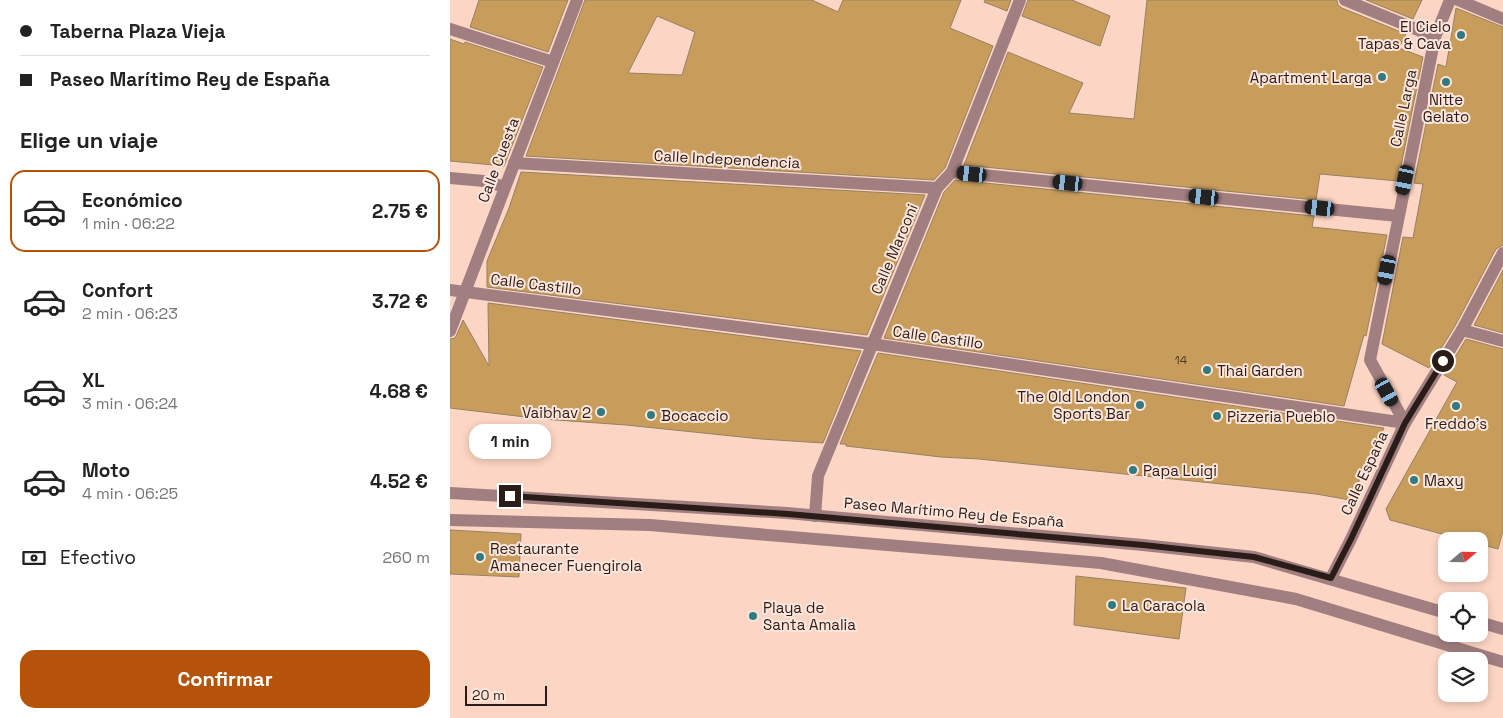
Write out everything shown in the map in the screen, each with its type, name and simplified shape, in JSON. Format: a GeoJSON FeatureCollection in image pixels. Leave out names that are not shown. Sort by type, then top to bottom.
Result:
{"type":"FeatureCollection","features":[{"type":"Feature","properties":{"kind":"street","name":"Calle Cuesta"},"geometry":{"type":"LineString","coordinates":[[450,331],[577,0]]}},
{"type":"Feature","properties":{"kind":"street","name":"Calle Marconi"},"geometry":{"type":"LineString","coordinates":[[815,516],[818,476],[937,188],[952,172],[1020,0]]}},
{"type":"Feature","properties":{"kind":"street"},"geometry":{"type":"LineString","coordinates":[[1345,0],[1435,37]]}},
{"type":"Feature","properties":{"kind":"street","name":"Calle Larga"},"geometry":{"type":"LineString","coordinates":[[1405,423],[1370,360],[1435,37],[1450,0]]}},
{"type":"Feature","properties":{"kind":"street"},"geometry":{"type":"LineString","coordinates":[[1458,0],[1503,19]]}},
{"type":"Feature","properties":{"kind":"street"},"geometry":{"type":"LineString","coordinates":[[450,29],[553,62]]}},
{"type":"Feature","properties":{"kind":"street","name":"Calle Independencia"},"geometry":{"type":"LineString","coordinates":[[514,163],[937,188]]}},
{"type":"Feature","properties":{"kind":"street"},"geometry":{"type":"LineString","coordinates":[[952,172],[1398,216]]}},
{"type":"Feature","properties":{"kind":"street"},"geometry":{"type":"LineString","coordinates":[[450,178],[484,182],[505,187]]}},
{"type":"Feature","properties":{"kind":"street","name":"Calle España"},"geometry":{"type":"LineString","coordinates":[[1331,578],[1405,423],[1462,330],[1503,253]]}},
{"type":"Feature","properties":{"kind":"street","name":"Calle Castillo"},"geometry":{"type":"LineString","coordinates":[[450,290],[872,344],[1405,423]]}},
{"type":"Feature","properties":{"kind":"street"},"geometry":{"type":"LineString","coordinates":[[1462,330],[1503,341]]}},
{"type":"Feature","properties":{"kind":"street","name":"Paseo Marítimo Rey de España"},"geometry":{"type":"LineString","coordinates":[[450,493],[815,516],[1143,545],[1254,557],[1438,611]]}},
{"type":"Feature","properties":{"kind":"street"},"geometry":{"type":"LineString","coordinates":[[450,520],[650,525],[1102,563],[1296,599],[1503,662]]}},
{"type":"Feature","properties":{"kind":"street"},"geometry":{"type":"LineString","coordinates":[[1488,625],[1503,629]]}},
{"type":"Feature","properties":{"kind":"building"},"geometry":{"type":"Polygon","coordinates":[[[479,0],[568,0],[548,52],[470,27],[479,0]]]}},
{"type":"Feature","properties":{"kind":"building"},"geometry":{"type":"Polygon","coordinates":[[[585,0],[812,0],[838,12],[843,0],[961,0],[950,28],[993,46],[945,168],[934,180],[526,156],[585,0]],[[657,16],[628,73],[682,75],[695,32],[657,16]]]}},
{"type":"Feature","properties":{"kind":"building"},"geometry":{"type":"Polygon","coordinates":[[[985,0],[1011,0],[1007,11],[984,2],[985,0]]]}},
{"type":"Feature","properties":{"kind":"building"},"geometry":{"type":"Polygon","coordinates":[[[1028,0],[1072,0],[1110,16],[1100,46],[1022,16],[1028,0]]]}},
{"type":"Feature","properties":{"kind":"building"},"geometry":{"type":"Polygon","coordinates":[[[1147,0],[1337,0],[1338,5],[1342,8],[1406,34],[1399,48],[1423,57],[1398,181],[1320,174],[1316,200],[964,165],[1008,52],[1083,83],[1069,113],[1134,119],[1147,0]]]}},
{"type":"Feature","properties":{"kind":"building"},"geometry":{"type":"Polygon","coordinates":[[[1366,0],[1422,0],[1413,19],[1366,0]]]}},
{"type":"Feature","properties":{"kind":"building"},"geometry":{"type":"Polygon","coordinates":[[[1456,8],[1503,27],[1503,245],[1496,249],[1455,326],[1429,368],[1382,344],[1403,237],[1413,238],[1423,184],[1414,183],[1438,64],[1446,67],[1456,8]]]}},
{"type":"Feature","properties":{"kind":"building"},"geometry":{"type":"Polygon","coordinates":[[[450,39],[543,67],[504,166],[450,161],[450,39]]]}},
{"type":"Feature","properties":{"kind":"building"},"geometry":{"type":"Polygon","coordinates":[[[521,172],[925,195],[867,335],[487,287],[487,261],[509,208],[521,172]]]}},
{"type":"Feature","properties":{"kind":"building"},"geometry":{"type":"Polygon","coordinates":[[[955,180],[1314,216],[1312,227],[1387,235],[1366,336],[1364,335],[1344,406],[884,338],[944,192],[955,180]]]}},
{"type":"Feature","properties":{"kind":"building"},"geometry":{"type":"Polygon","coordinates":[[[1503,270],[1503,333],[1474,325],[1503,270]]]}},
{"type":"Feature","properties":{"kind":"building"},"geometry":{"type":"Polygon","coordinates":[[[488,303],[861,351],[823,443],[542,419],[450,408],[450,339],[455,338],[463,320],[489,366],[488,303]]]}},
{"type":"Feature","properties":{"kind":"building"},"geometry":{"type":"Polygon","coordinates":[[[1466,339],[1503,349],[1503,531],[1498,549],[1488,546],[1488,532],[1438,533],[1390,520],[1386,509],[1457,382],[1444,375],[1466,339]]]}},
{"type":"Feature","properties":{"kind":"building"},"geometry":{"type":"Polygon","coordinates":[[[878,353],[1384,428],[1350,500],[1316,494],[979,459],[941,457],[840,444],[878,353]]]}},
{"type":"Feature","properties":{"kind":"building"},"geometry":{"type":"Polygon","coordinates":[[[450,530],[521,534],[519,577],[450,574],[450,530]]]}},
{"type":"Feature","properties":{"kind":"building"},"geometry":{"type":"Polygon","coordinates":[[[1076,576],[1186,588],[1179,639],[1074,625],[1076,576]]]}},
{"type":"Feature","properties":{"kind":"place","name":"El Cielo Tapas & Cava"},"geometry":{"type":"Point","coordinates":[1461,35]}},
{"type":"Feature","properties":{"kind":"place","name":"Apartment Larga"},"geometry":{"type":"Point","coordinates":[1382,77]}},
{"type":"Feature","properties":{"kind":"place","name":"Nitte Gelato"},"geometry":{"type":"Point","coordinates":[1446,82]}},
{"type":"Feature","properties":{"kind":"place","name":"Thai Garden"},"geometry":{"type":"Point","coordinates":[1207,370]}},
{"type":"Feature","properties":{"kind":"place","name":"The Old London Sports Bar"},"geometry":{"type":"Point","coordinates":[1140,405]}},
{"type":"Feature","properties":{"kind":"place","name":"Freddo’s"},"geometry":{"type":"Point","coordinates":[1456,406]}},
{"type":"Feature","properties":{"kind":"place","name":"Vaibhav 2"},"geometry":{"type":"Point","coordinates":[601,412]}},
{"type":"Feature","properties":{"kind":"place","name":"Bocaccio"},"geometry":{"type":"Point","coordinates":[651,415]}},
{"type":"Feature","properties":{"kind":"place","name":"Pizzeria Pueblo"},"geometry":{"type":"Point","coordinates":[1217,416]}},
{"type":"Feature","properties":{"kind":"place","name":"Papa Luigi"},"geometry":{"type":"Point","coordinates":[1133,470]}},
{"type":"Feature","properties":{"kind":"place","name":"Maxy"},"geometry":{"type":"Point","coordinates":[1414,480]}},
{"type":"Feature","properties":{"kind":"place","name":"Restaurante Amanecer Fuengirola"},"geometry":{"type":"Point","coordinates":[480,557]}},
{"type":"Feature","properties":{"kind":"place","name":"La Caracola"},"geometry":{"type":"Point","coordinates":[1112,605]}},
{"type":"Feature","properties":{"kind":"place","name":"Playa de Santa Amalia"},"geometry":{"type":"Point","coordinates":[753,616]}},
{"type":"Feature","properties":{"kind":"route"},"geometry":{"type":"LineString","coordinates":[[510,496],[788,514],[1143,545],[1254,557],[1331,578],[1405,423],[1443,361]]}}]}
